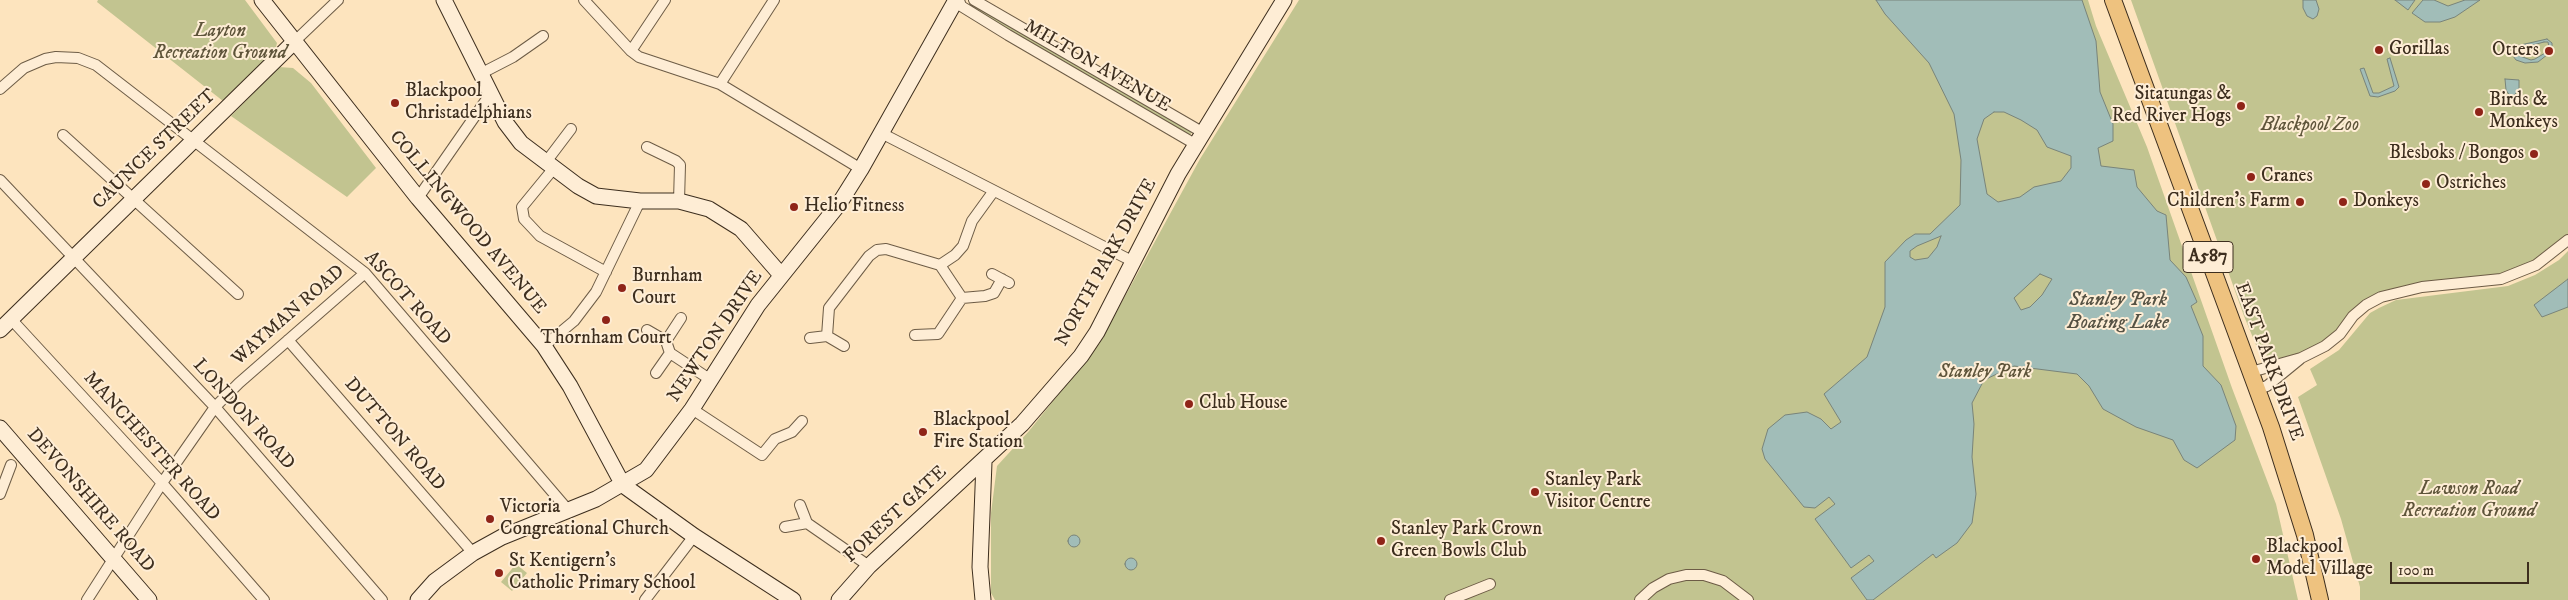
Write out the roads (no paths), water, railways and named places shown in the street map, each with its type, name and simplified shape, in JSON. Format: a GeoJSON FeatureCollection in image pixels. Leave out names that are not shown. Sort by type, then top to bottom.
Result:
{"type":"FeatureCollection","features":[{"type":"Feature","properties":{"kind":"main road","name":"EAST PARK DRIVE"},"geometry":{"type":"LineString","coordinates":[[2113,0],[2258,389],[2304,529],[2320,600]]}},
{"type":"Feature","properties":{"kind":"street","name":"COLLINGWOOD AVENUE"},"geometry":{"type":"LineString","coordinates":[[262,0],[418,198],[544,346],[570,386],[623,485]]}},
{"type":"Feature","properties":{"kind":"street","name":"CAUNCE STREET"},"geometry":{"type":"LineString","coordinates":[[0,330],[338,0]]}},
{"type":"Feature","properties":{"kind":"street"},"geometry":{"type":"LineString","coordinates":[[444,0],[512,134],[550,165],[596,196],[679,201],[696,204],[734,223],[782,275]]}},
{"type":"Feature","properties":{"kind":"street"},"geometry":{"type":"LineString","coordinates":[[584,0],[631,51],[639,57],[720,84],[861,169]]}},
{"type":"Feature","properties":{"kind":"street"},"geometry":{"type":"LineString","coordinates":[[631,51],[665,0]]}},
{"type":"Feature","properties":{"kind":"street"},"geometry":{"type":"LineString","coordinates":[[720,84],[774,0]]}},
{"type":"Feature","properties":{"kind":"street","name":"NEWTON DRIVE"},"geometry":{"type":"LineString","coordinates":[[418,600],[435,581],[473,553],[502,537],[623,485],[646,470],[692,409],[754,312],[839,204],[883,134],[957,0]]}},
{"type":"Feature","properties":{"kind":"street","name":"MILTON AVENUE"},"geometry":{"type":"LineString","coordinates":[[957,0],[961,6],[1008,36],[1199,138]]}},
{"type":"Feature","properties":{"kind":"street","name":"MILTON AVENUE"},"geometry":{"type":"LineString","coordinates":[[974,0],[1199,138]]}},
{"type":"Feature","properties":{"kind":"street","name":"NORTH PARK DRIVE"},"geometry":{"type":"LineString","coordinates":[[984,462],[1022,424],[1081,356],[1097,332],[1132,261],[1199,138],[1284,0]]}},
{"type":"Feature","properties":{"kind":"street"},"geometry":{"type":"LineString","coordinates":[[482,73],[513,57],[543,36]]}},
{"type":"Feature","properties":{"kind":"street","name":"ASCOT ROAD"},"geometry":{"type":"LineString","coordinates":[[0,89],[24,68],[45,59],[56,57],[88,60],[365,273],[568,510]]}},
{"type":"Feature","properties":{"kind":"street"},"geometry":{"type":"LineString","coordinates":[[418,198],[491,93]]}},
{"type":"Feature","properties":{"kind":"street"},"geometry":{"type":"LineString","coordinates":[[571,129],[522,207],[524,219],[540,236],[606,272]]}},
{"type":"Feature","properties":{"kind":"street"},"geometry":{"type":"LineString","coordinates":[[883,134],[993,192],[1132,261]]}},
{"type":"Feature","properties":{"kind":"street"},"geometry":{"type":"LineString","coordinates":[[63,135],[238,294]]}},
{"type":"Feature","properties":{"kind":"street"},"geometry":{"type":"LineString","coordinates":[[647,147],[676,161],[680,165],[679,201]]}},
{"type":"Feature","properties":{"kind":"street","name":"LONDON ROAD"},"geometry":{"type":"LineString","coordinates":[[0,180],[215,407],[382,600]]}},
{"type":"Feature","properties":{"kind":"street"},"geometry":{"type":"LineString","coordinates":[[940,266],[955,255],[963,246],[972,221],[993,192]]}},
{"type":"Feature","properties":{"kind":"street"},"geometry":{"type":"LineString","coordinates":[[544,346],[574,321],[596,292],[640,200]]}},
{"type":"Feature","properties":{"kind":"street"},"geometry":{"type":"LineString","coordinates":[[2252,372],[2301,358],[2325,346],[2340,334],[2353,316],[2366,305],[2381,297],[2422,287],[2501,279],[2536,265],[2568,240]]}},
{"type":"Feature","properties":{"kind":"street"},"geometry":{"type":"LineString","coordinates":[[827,336],[829,308],[869,256],[877,250],[895,250],[940,266],[962,298]]}},
{"type":"Feature","properties":{"kind":"street","name":"WAYMAN ROAD"},"geometry":{"type":"LineString","coordinates":[[88,600],[162,483],[215,407],[234,388],[365,273]]}},
{"type":"Feature","properties":{"kind":"street"},"geometry":{"type":"LineString","coordinates":[[962,298],[985,296],[994,293],[1005,281],[992,274]]}},
{"type":"Feature","properties":{"kind":"street"},"geometry":{"type":"LineString","coordinates":[[915,335],[942,337],[962,298]]}},
{"type":"Feature","properties":{"kind":"street"},"geometry":{"type":"LineString","coordinates":[[666,341],[681,318]]}},
{"type":"Feature","properties":{"kind":"street","name":"MANCHESTER ROAD"},"geometry":{"type":"LineString","coordinates":[[11,319],[162,483],[264,600]]}},
{"type":"Feature","properties":{"kind":"street"},"geometry":{"type":"LineString","coordinates":[[647,330],[666,341],[670,353],[711,380]]}},
{"type":"Feature","properties":{"kind":"street"},"geometry":{"type":"LineString","coordinates":[[810,338],[827,336],[844,346]]}},
{"type":"Feature","properties":{"kind":"street","name":"DUTTON ROAD"},"geometry":{"type":"LineString","coordinates":[[288,340],[473,553]]}},
{"type":"Feature","properties":{"kind":"street"},"geometry":{"type":"LineString","coordinates":[[656,373],[670,353]]}},
{"type":"Feature","properties":{"kind":"street"},"geometry":{"type":"LineString","coordinates":[[2258,389],[2267,386],[2301,358]]}},
{"type":"Feature","properties":{"kind":"street"},"geometry":{"type":"LineString","coordinates":[[692,409],[762,455],[775,439],[792,432],[802,421]]}},
{"type":"Feature","properties":{"kind":"street","name":"DEVONSHIRE ROAD"},"geometry":{"type":"LineString","coordinates":[[0,428],[149,600]]}},
{"type":"Feature","properties":{"kind":"street"},"geometry":{"type":"LineString","coordinates":[[983,600],[980,567],[984,462]]}},
{"type":"Feature","properties":{"kind":"street","name":"FOREST GATE"},"geometry":{"type":"LineString","coordinates":[[839,600],[869,566],[984,462]]}},
{"type":"Feature","properties":{"kind":"street"},"geometry":{"type":"LineString","coordinates":[[0,494],[11,465]]}},
{"type":"Feature","properties":{"kind":"street"},"geometry":{"type":"LineString","coordinates":[[623,485],[694,536],[793,600]]}},
{"type":"Feature","properties":{"kind":"street"},"geometry":{"type":"LineString","coordinates":[[800,505],[808,523],[869,566]]}},
{"type":"Feature","properties":{"kind":"street"},"geometry":{"type":"LineString","coordinates":[[785,527],[808,523]]}},
{"type":"Feature","properties":{"kind":"street"},"geometry":{"type":"LineString","coordinates":[[645,600],[694,536]]}},
{"type":"Feature","properties":{"kind":"street"},"geometry":{"type":"LineString","coordinates":[[1640,600],[1653,588],[1669,579],[1686,575],[1704,576],[1723,581],[1748,600]]}},
{"type":"Feature","properties":{"kind":"street"},"geometry":{"type":"LineString","coordinates":[[1450,600],[1490,584]]}},
{"type":"Feature","properties":{"kind":"water","name":"Stanley Park Boating Lake"},"geometry":{"type":"Polygon","coordinates":[[[1876,0],[2082,0],[2096,41],[2100,92],[2113,124],[2113,141],[2098,148],[2101,166],[2134,170],[2137,187],[2157,211],[2166,215],[2170,260],[2186,277],[2197,302],[2191,306],[2203,336],[2203,366],[2221,385],[2236,426],[2235,440],[2197,468],[2184,460],[2173,440],[2136,427],[2103,409],[2089,386],[2077,374],[2014,366],[1984,380],[1972,403],[1974,424],[1972,457],[1976,494],[1972,523],[1957,543],[1936,558],[1933,554],[1873,600],[1867,600],[1851,578],[1874,561],[1869,555],[1851,568],[1815,519],[1835,504],[1829,497],[1815,508],[1804,507],[1765,459],[1762,449],[1768,429],[1785,415],[1807,412],[1821,419],[1831,429],[1841,422],[1824,394],[1867,357],[1885,307],[1885,262],[1906,240],[1915,234],[1930,234],[1960,205],[1961,160],[1954,114],[1929,63],[1885,14],[1876,0]],[[1994,112],[1984,119],[1977,139],[1987,194],[1998,202],[2020,197],[2034,187],[2061,181],[2071,168],[2071,156],[2047,147],[2037,130],[2021,120],[2004,112],[1994,112]],[[1941,236],[1910,251],[1910,257],[1915,260],[1928,258],[1937,247],[1941,236]],[[2040,274],[2014,298],[2021,310],[2030,307],[2042,295],[2052,279],[2040,274]]]}},
{"type":"Feature","properties":{"kind":"water"},"geometry":{"type":"Polygon","coordinates":[[[2303,0],[2316,0],[2319,9],[2317,16],[2313,19],[2307,16],[2303,8],[2303,0]]]}},
{"type":"Feature","properties":{"kind":"water"},"geometry":{"type":"Polygon","coordinates":[[[2395,0],[2415,0],[2408,10],[2395,0]]]}},
{"type":"Feature","properties":{"kind":"water"},"geometry":{"type":"Polygon","coordinates":[[[2423,0],[2434,0],[2448,6],[2465,0],[2480,0],[2455,17],[2440,22],[2425,22],[2412,13],[2423,0]]]}},
{"type":"Feature","properties":{"kind":"water","name":"Otters"},"geometry":{"type":"Polygon","coordinates":[[[2547,39],[2552,43],[2552,51],[2538,62],[2525,63],[2516,60],[2513,56],[2512,50],[2516,46],[2547,39]],[[2548,42],[2522,48],[2517,55],[2531,60],[2535,59],[2545,53],[2549,47],[2548,42]]]}},
{"type":"Feature","properties":{"kind":"water"},"geometry":{"type":"Polygon","coordinates":[[[2390,58],[2399,87],[2395,91],[2378,97],[2370,96],[2360,69],[2364,68],[2373,93],[2379,93],[2394,86],[2387,59],[2390,58]]]}},
{"type":"Feature","properties":{"kind":"water"},"geometry":{"type":"Polygon","coordinates":[[[2505,79],[2519,80],[2519,90],[2513,96],[2510,96],[2506,90],[2505,79]]]}},
{"type":"Feature","properties":{"kind":"water"},"geometry":{"type":"Polygon","coordinates":[[[2568,279],[2568,307],[2542,317],[2534,305],[2568,279]]]}},
{"type":"Feature","properties":{"kind":"water"},"geometry":{"type":"Polygon","coordinates":[[[1072,535],[1076,535],[1080,541],[1076,547],[1072,547],[1068,543],[1068,539],[1072,535]]]}},
{"type":"Feature","properties":{"kind":"water"},"geometry":{"type":"Polygon","coordinates":[[[1129,558],[1133,558],[1137,564],[1133,570],[1129,570],[1125,566],[1125,562],[1129,558]]]}},
{"type":"Feature","properties":{"kind":"place","name":"Gorillas"},"geometry":{"type":"Point","coordinates":[2379,50]}},
{"type":"Feature","properties":{"kind":"place","name":"Otters"},"geometry":{"type":"Point","coordinates":[2549,51]}},
{"type":"Feature","properties":{"kind":"place","name":"Blackpool Christadelphians"},"geometry":{"type":"Point","coordinates":[395,103]}},
{"type":"Feature","properties":{"kind":"place","name":"Sitatungas & Red River Hogs"},"geometry":{"type":"Point","coordinates":[2241,106]}},
{"type":"Feature","properties":{"kind":"place","name":"Birds & Monkeys"},"geometry":{"type":"Point","coordinates":[2479,112]}},
{"type":"Feature","properties":{"kind":"place","name":"Blesboks / Bongos"},"geometry":{"type":"Point","coordinates":[2534,154]}},
{"type":"Feature","properties":{"kind":"place","name":"Cranes"},"geometry":{"type":"Point","coordinates":[2251,177]}},
{"type":"Feature","properties":{"kind":"place","name":"Ostriches"},"geometry":{"type":"Point","coordinates":[2426,184]}},
{"type":"Feature","properties":{"kind":"place","name":"Children's Farm"},"geometry":{"type":"Point","coordinates":[2300,202]}},
{"type":"Feature","properties":{"kind":"place","name":"Donkeys"},"geometry":{"type":"Point","coordinates":[2343,202]}},
{"type":"Feature","properties":{"kind":"place","name":"Helio Fitness"},"geometry":{"type":"Point","coordinates":[794,207]}},
{"type":"Feature","properties":{"kind":"place","name":"Burnham Court"},"geometry":{"type":"Point","coordinates":[622,288]}},
{"type":"Feature","properties":{"kind":"place","name":"Thornham Court"},"geometry":{"type":"Point","coordinates":[606,320]}},
{"type":"Feature","properties":{"kind":"place","name":"Club House"},"geometry":{"type":"Point","coordinates":[1189,404]}},
{"type":"Feature","properties":{"kind":"place","name":"Blackpool Fire Station"},"geometry":{"type":"Point","coordinates":[923,432]}},
{"type":"Feature","properties":{"kind":"place","name":"Stanley Park Visitor Centre"},"geometry":{"type":"Point","coordinates":[1535,492]}},
{"type":"Feature","properties":{"kind":"place","name":"Victoria Congreational Church"},"geometry":{"type":"Point","coordinates":[490,519]}},
{"type":"Feature","properties":{"kind":"place","name":"Stanley Park Crown Green Bowls Club"},"geometry":{"type":"Point","coordinates":[1381,541]}},
{"type":"Feature","properties":{"kind":"place","name":"Blackpool Model Village"},"geometry":{"type":"Point","coordinates":[2256,559]}},
{"type":"Feature","properties":{"kind":"place","name":"St Kentigern's Catholic Primary School"},"geometry":{"type":"Point","coordinates":[499,573]}},
{"type":"Feature","properties":{"kind":"park label","name":"Layton Recreation Ground"},"geometry":{"type":"Point","coordinates":[220,43]}},
{"type":"Feature","properties":{"kind":"park label","name":"Blackpool Zoo"},"geometry":{"type":"Point","coordinates":[2310,126]}},
{"type":"Feature","properties":{"kind":"park label","name":"Stanley Park"},"geometry":{"type":"Point","coordinates":[1985,373]}},
{"type":"Feature","properties":{"kind":"park label","name":"Lawson Road Recreation Ground"},"geometry":{"type":"Point","coordinates":[2469,501]}}]}
